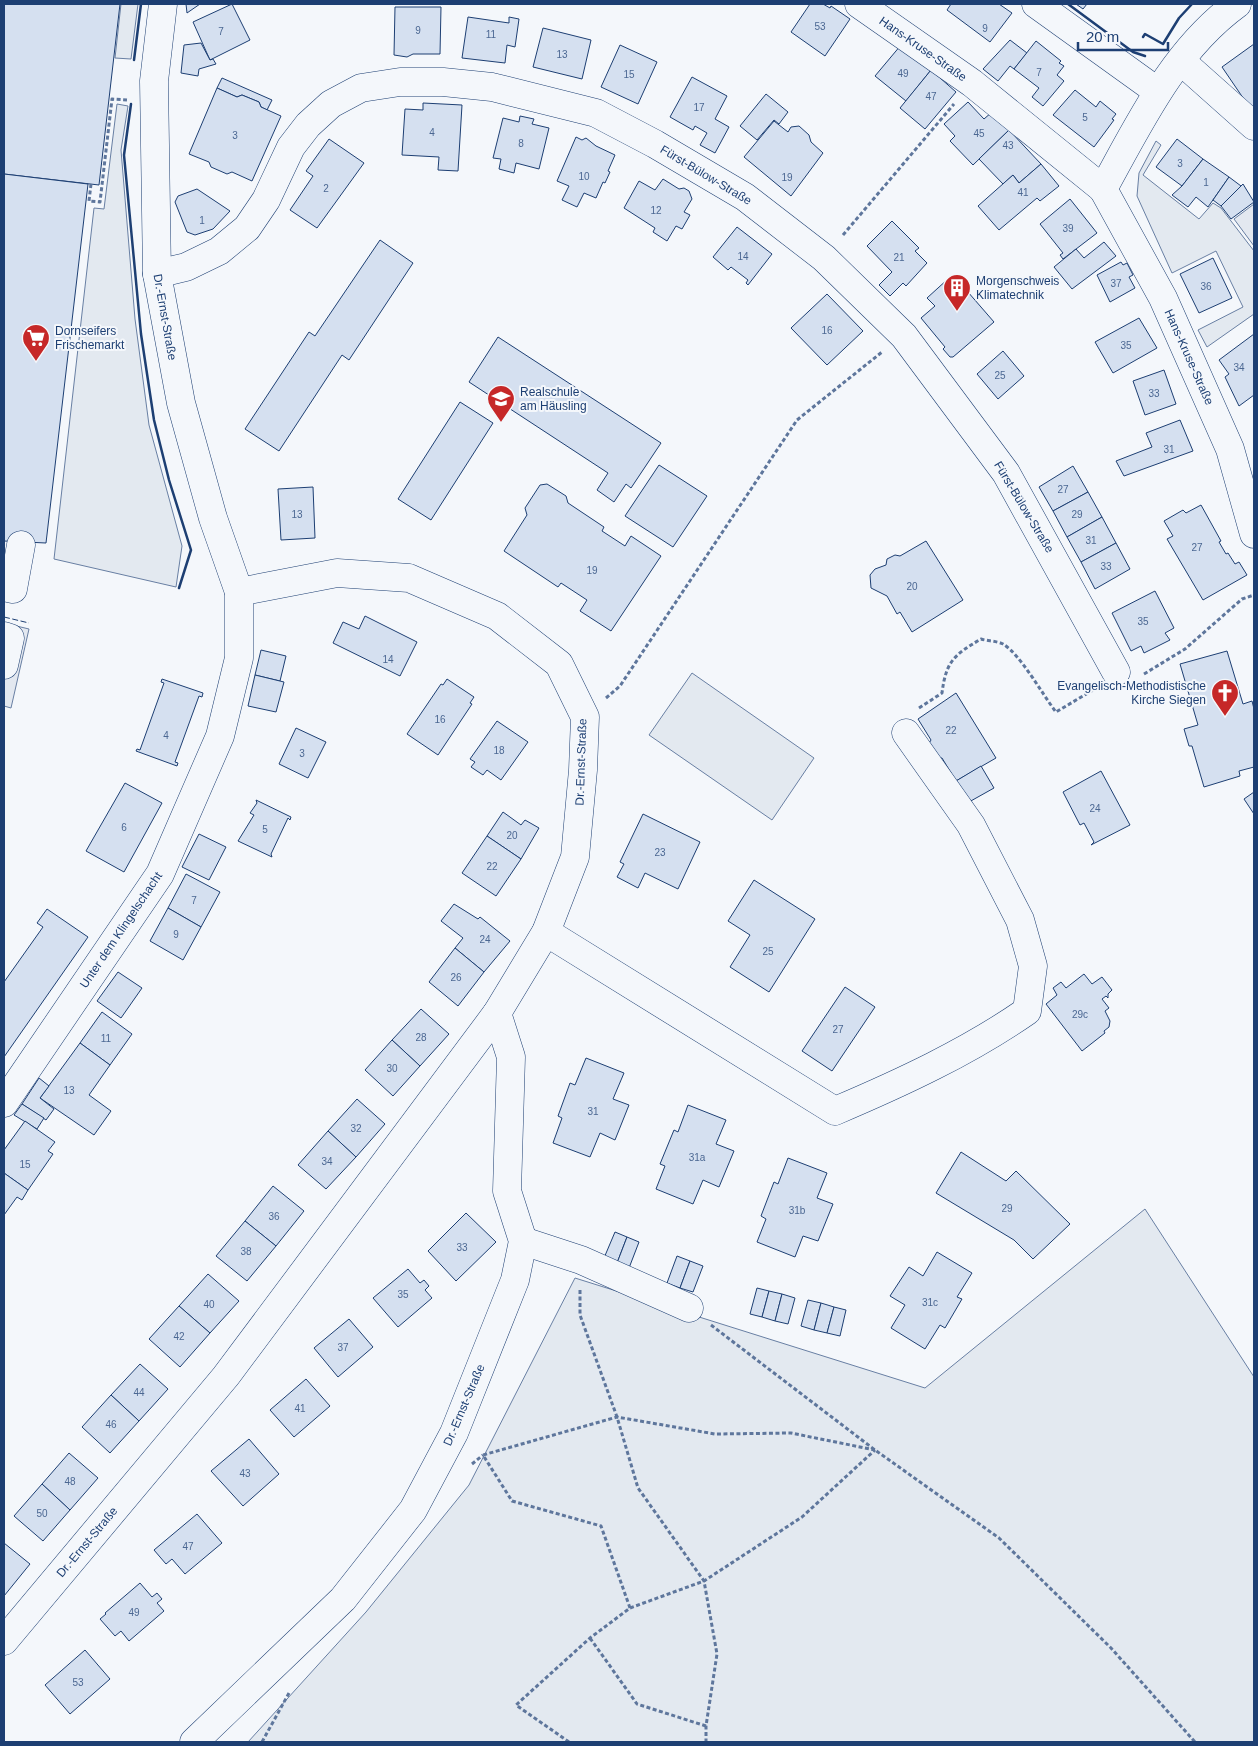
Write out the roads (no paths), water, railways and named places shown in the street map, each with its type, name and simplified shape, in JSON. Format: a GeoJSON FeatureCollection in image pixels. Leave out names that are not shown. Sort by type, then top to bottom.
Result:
{"type":"FeatureCollection","features":[{"type":"Feature","properties":{"kind":"street","name":"Dr.-Ernst-Straße"},"geometry":{"type":"LineString","coordinates":[[163,4],[154,81],[157,274],[181,403],[213,518],[239,592],[239,658]]}},
{"type":"Feature","properties":{"kind":"street","name":"Hans-Kruse-Straße"},"geometry":{"type":"LineString","coordinates":[[859,4],[972,83],[1103,190],[1163,298],[1226,440],[1254,534]]}},
{"type":"Feature","properties":{"kind":"street"},"geometry":{"type":"LineString","coordinates":[[1036,4],[1157,91]]}},
{"type":"Feature","properties":{"kind":"street"},"geometry":{"type":"LineString","coordinates":[[1103,190],[1157,91],[1214,20],[1237,4]]}},
{"type":"Feature","properties":{"kind":"street"},"geometry":{"type":"LineString","coordinates":[[1181,61],[1254,126]]}},
{"type":"Feature","properties":{"kind":"street","name":"Fürst-Bülow-Straße"},"geometry":{"type":"LineString","coordinates":[[157,274],[186,267],[219,251],[247,228],[266,200],[291,148],[308,125],[330,104],[361,88],[400,82],[443,82],[492,87],[596,113],[656,144],[745,197],[824,258],[904,336],[1006,473],[1116,672]]}},
{"type":"Feature","properties":{"kind":"street"},"geometry":{"type":"LineString","coordinates":[[4,587],[13,589],[21,545]]}},
{"type":"Feature","properties":{"kind":"street","name":"Dr.-Ernst-Straße"},"geometry":{"type":"LineString","coordinates":[[4,1641],[226,1376],[496,1013],[546,932],[575,857],[584,770],[585,717],[559,664],[497,616],[409,578],[337,573],[239,592]]}},
{"type":"Feature","properties":{"kind":"street"},"geometry":{"type":"LineString","coordinates":[[4,636],[10,638],[4,665]]}},
{"type":"Feature","properties":{"kind":"street","name":"Unter dem Klingelschacht"},"geometry":{"type":"LineString","coordinates":[[4,1103],[160,874],[220,736],[239,658]]}},
{"type":"Feature","properties":{"kind":"street"},"geometry":{"type":"LineString","coordinates":[[546,932],[835,1112],[872,1096],[990,1036],[1027,1011],[1032,966],[1020,920],[971,825],[906,733]]}},
{"type":"Feature","properties":{"kind":"street","name":"Dr.-Ernst-Straße"},"geometry":{"type":"LineString","coordinates":[[194,1742],[343,1599],[412,1510],[454,1433],[515,1280],[523,1241],[507,1191],[510,1057],[496,1013]]}},
{"type":"Feature","properties":{"kind":"street"},"geometry":{"type":"LineString","coordinates":[[523,1241],[581,1260],[689,1308]]}},
{"type":"Feature","properties":{"kind":"place","name":"Morgenschweis Klimatechnik"},"geometry":{"type":"Point","coordinates":[957,312]}},
{"type":"Feature","properties":{"kind":"place","name":"Dornseifers Frischemarkt"},"geometry":{"type":"Point","coordinates":[36,362]}},
{"type":"Feature","properties":{"kind":"place","name":"Realschule am Häusling"},"geometry":{"type":"Point","coordinates":[501,423]}},
{"type":"Feature","properties":{"kind":"place","name":"Evangelisch-Methodistische Kirche Siegen"},"geometry":{"type":"Point","coordinates":[1225,717]}}]}
